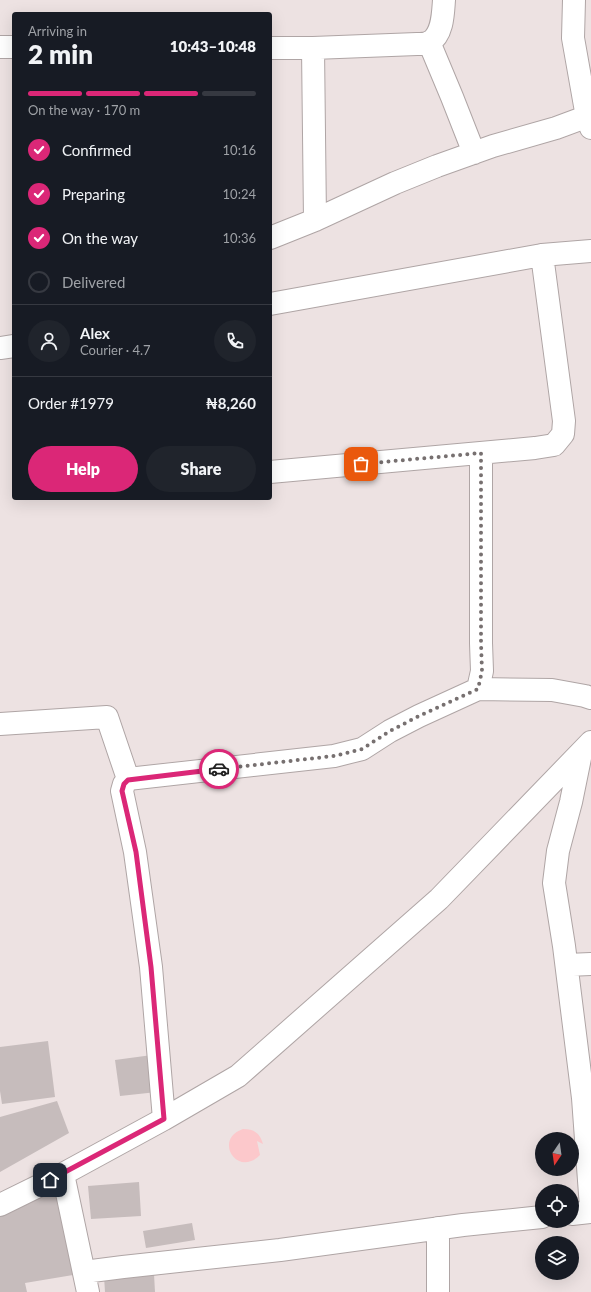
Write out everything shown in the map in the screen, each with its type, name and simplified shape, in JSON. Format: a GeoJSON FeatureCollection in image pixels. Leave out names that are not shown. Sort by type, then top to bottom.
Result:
{"type":"FeatureCollection","features":[{"type":"Feature","properties":{"kind":"street"},"geometry":{"type":"LineString","coordinates":[[272,48],[313,48],[417,44],[429,42],[439,31],[443,17],[444,0]]}},
{"type":"Feature","properties":{"kind":"street"},"geometry":{"type":"LineString","coordinates":[[272,237],[437,166],[556,128],[590,120],[573,38],[574,0]]}},
{"type":"Feature","properties":{"kind":"street"},"geometry":{"type":"LineString","coordinates":[[429,42],[474,153]]}},
{"type":"Feature","properties":{"kind":"street"},"geometry":{"type":"LineString","coordinates":[[0,47],[12,47]]}},
{"type":"Feature","properties":{"kind":"street"},"geometry":{"type":"LineString","coordinates":[[313,48],[314,220]]}},
{"type":"Feature","properties":{"kind":"street"},"geometry":{"type":"LineString","coordinates":[[272,304],[542,255],[591,251]]}},
{"type":"Feature","properties":{"kind":"street"},"geometry":{"type":"LineString","coordinates":[[272,472],[554,445],[563,434],[564,421],[542,255]]}},
{"type":"Feature","properties":{"kind":"street"},"geometry":{"type":"LineString","coordinates":[[0,348],[12,346]]}},
{"type":"Feature","properties":{"kind":"street"},"geometry":{"type":"LineString","coordinates":[[478,689],[482,671],[481,453]]}},
{"type":"Feature","properties":{"kind":"street"},"geometry":{"type":"LineString","coordinates":[[164,1119],[151,967],[136,852],[122,791],[124,784],[128,780],[334,756],[362,749],[390,731],[419,716],[478,689],[552,690],[591,698]]}},
{"type":"Feature","properties":{"kind":"street"},"geometry":{"type":"LineString","coordinates":[[0,724],[107,717],[128,780]]}},
{"type":"Feature","properties":{"kind":"street"},"geometry":{"type":"LineString","coordinates":[[586,747],[558,852],[554,883],[567,965],[583,1098],[591,1208]]}},
{"type":"Feature","properties":{"kind":"street"},"geometry":{"type":"LineString","coordinates":[[0,1205],[63,1174],[164,1119],[238,1076],[439,899],[586,747]]}},
{"type":"Feature","properties":{"kind":"street"},"geometry":{"type":"LineString","coordinates":[[567,965],[591,964]]}},
{"type":"Feature","properties":{"kind":"street"},"geometry":{"type":"LineString","coordinates":[[63,1174],[86,1282],[131,1266],[280,1250],[438,1228],[535,1218]]}},
{"type":"Feature","properties":{"kind":"street"},"geometry":{"type":"LineString","coordinates":[[579,1213],[591,1212]]}},
{"type":"Feature","properties":{"kind":"street"},"geometry":{"type":"LineString","coordinates":[[438,1228],[438,1292]]}},
{"type":"Feature","properties":{"kind":"shaded area"},"geometry":{"type":"Polygon","coordinates":[[[243,1129],[256,1132],[263,1144],[257,1141],[260,1155],[251,1161],[243,1162],[237,1160],[229,1148],[230,1141],[234,1134],[243,1129]]]}},
{"type":"Feature","properties":{"kind":"building"},"geometry":{"type":"Polygon","coordinates":[[[48,1041],[55,1097],[2,1104],[0,1091],[0,1047],[48,1041]]]}},
{"type":"Feature","properties":{"kind":"building"},"geometry":{"type":"Polygon","coordinates":[[[152,1055],[157,1092],[120,1096],[115,1060],[152,1055]]]}},
{"type":"Feature","properties":{"kind":"building"},"geometry":{"type":"Polygon","coordinates":[[[57,1101],[69,1133],[0,1172],[0,1117],[57,1101]]]}},
{"type":"Feature","properties":{"kind":"building"},"geometry":{"type":"Polygon","coordinates":[[[139,1182],[141,1216],[91,1219],[88,1186],[139,1182]]]}},
{"type":"Feature","properties":{"kind":"building"},"geometry":{"type":"Polygon","coordinates":[[[57,1186],[73,1275],[25,1283],[27,1292],[0,1292],[0,1217],[57,1186]]]}},
{"type":"Feature","properties":{"kind":"building"},"geometry":{"type":"Polygon","coordinates":[[[192,1223],[195,1240],[146,1248],[143,1231],[192,1223]]]}},
{"type":"Feature","properties":{"kind":"building"},"geometry":{"type":"Polygon","coordinates":[[[154,1274],[155,1292],[105,1292],[104,1276],[154,1274]]]}},
{"type":"Feature","properties":{"kind":"way so far"},"geometry":{"type":"LineString","coordinates":[[219,769],[334,756],[362,749],[390,731],[419,716],[478,689],[482,671],[481,453],[361,464]]}},
{"type":"Feature","properties":{"kind":"route"},"geometry":{"type":"LineString","coordinates":[[50,1180],[164,1119],[151,967],[136,852],[122,791],[124,784],[128,780],[219,769]]}}]}
